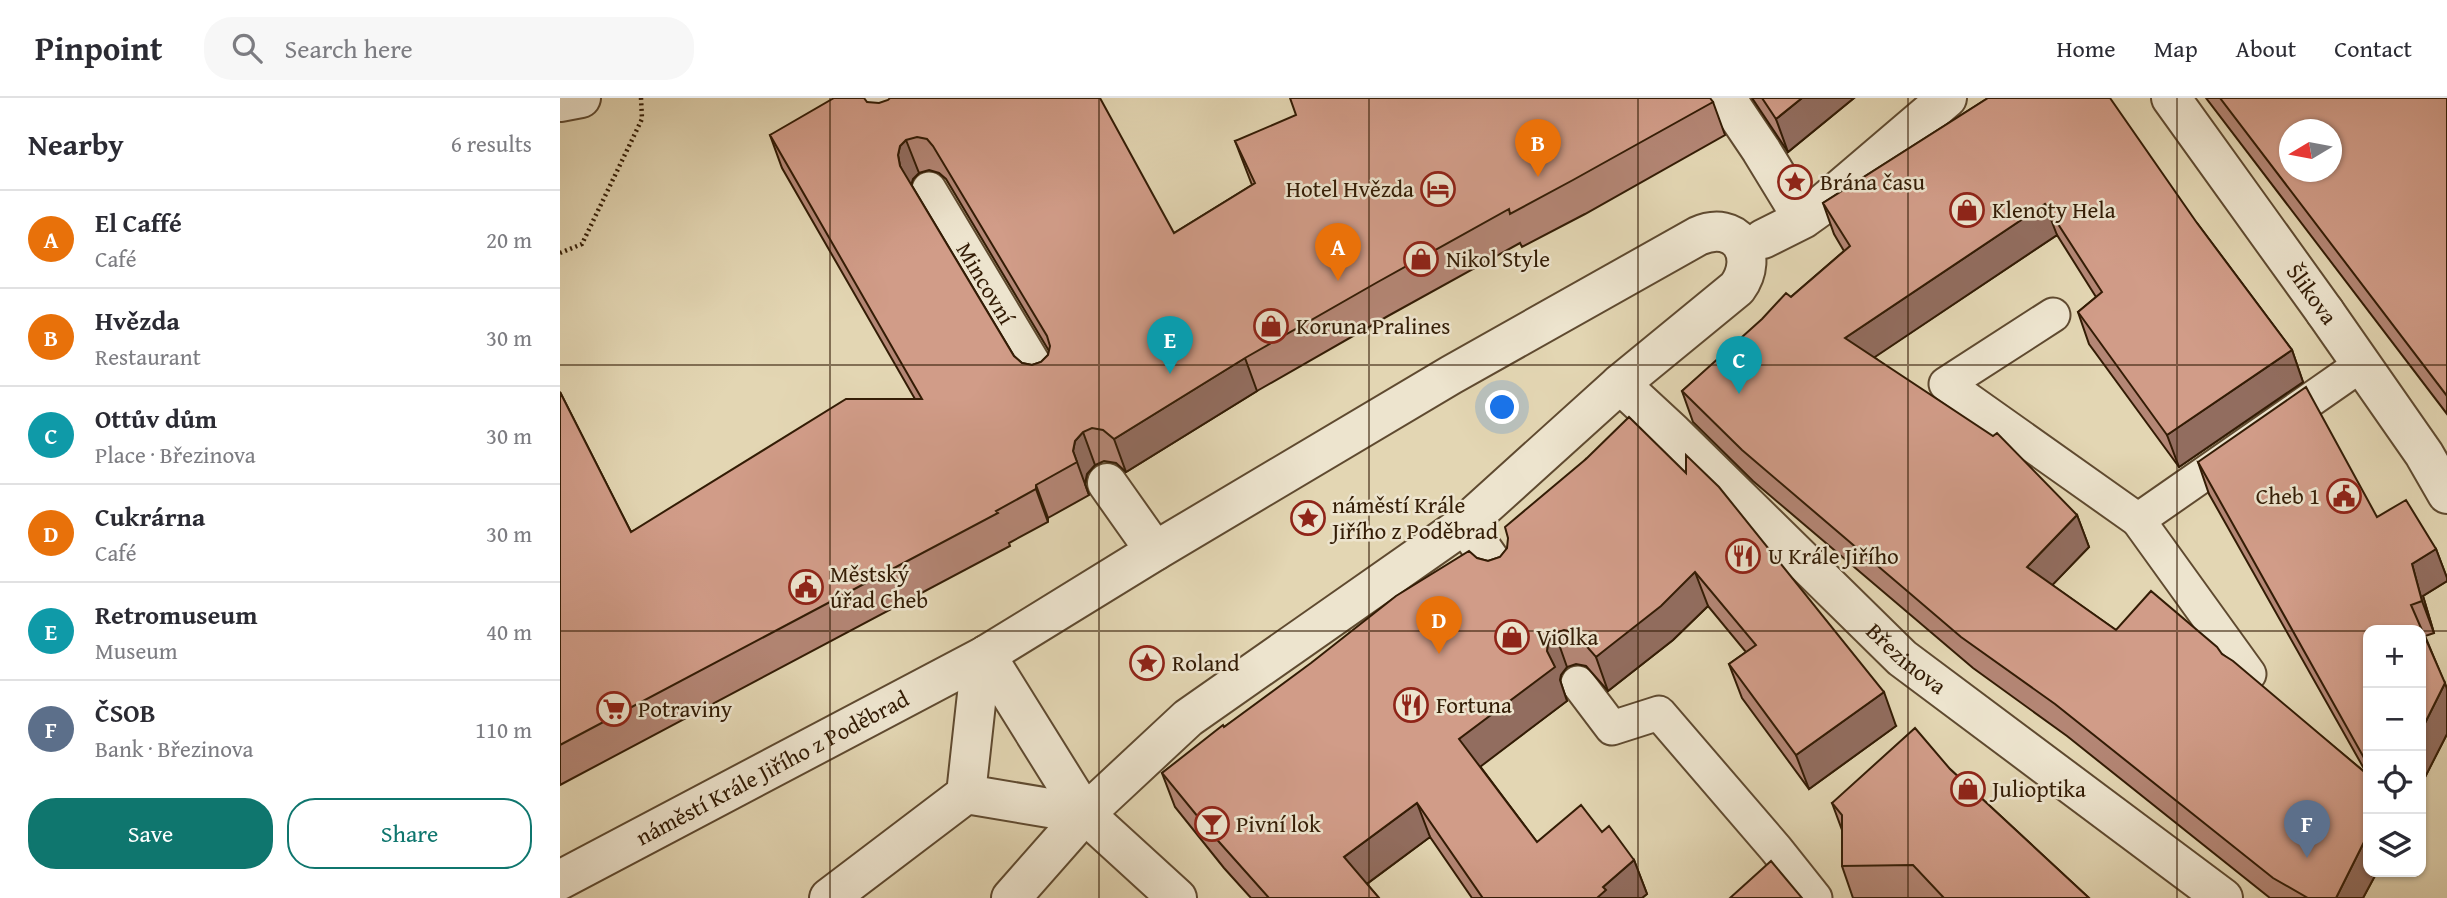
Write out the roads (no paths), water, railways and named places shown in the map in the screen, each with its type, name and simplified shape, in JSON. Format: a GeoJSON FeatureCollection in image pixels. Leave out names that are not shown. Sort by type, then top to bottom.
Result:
{"type":"FeatureCollection","features":[{"type":"Feature","properties":{"kind":"street"},"geometry":{"type":"LineString","coordinates":[[560,102],[581,98]]}},
{"type":"Feature","properties":{"kind":"street"},"geometry":{"type":"LineString","coordinates":[[1726,98],[1803,219]]}},
{"type":"Feature","properties":{"kind":"street"},"geometry":{"type":"LineString","coordinates":[[1011,898],[1085,814],[1188,718],[1465,524],[1620,384],[1737,288],[1747,269],[1747,258],[1753,243],[1803,219],[1947,98]]}},
{"type":"Feature","properties":{"kind":"street","name":"Šlikova"},"geometry":{"type":"LineString","coordinates":[[2171,98],[2362,364],[2424,454],[2447,494]]}},
{"type":"Feature","properties":{"kind":"street","name":"náměstí Krále Jiřího z Poděbrad"},"geometry":{"type":"LineString","coordinates":[[560,880],[986,655],[1451,374],[1698,236],[1708,232],[1728,233],[1737,239],[1753,243]]}},
{"type":"Feature","properties":{"kind":"street","name":"Březinova"},"geometry":{"type":"LineString","coordinates":[[1620,384],[1902,658],[2222,898]]}},
{"type":"Feature","properties":{"kind":"street"},"geometry":{"type":"LineString","coordinates":[[1107,482],[1155,551]]}},
{"type":"Feature","properties":{"kind":"street"},"geometry":{"type":"LineString","coordinates":[[1465,524],[1499,573]]}},
{"type":"Feature","properties":{"kind":"street"},"geometry":{"type":"LineString","coordinates":[[986,655],[1085,814],[1177,898]]}},
{"type":"Feature","properties":{"kind":"street"},"geometry":{"type":"LineString","coordinates":[[829,898],[966,794],[977,694],[986,655]]}},
{"type":"Feature","properties":{"kind":"street"},"geometry":{"type":"LineString","coordinates":[[966,794],[1085,814]]}},
{"type":"Feature","properties":{"kind":"lane","name":"Mincovní"},"geometry":{"type":"LineString","coordinates":[[929,189],[1043,379]]}},
{"type":"Feature","properties":{"kind":"lane"},"geometry":{"type":"LineString","coordinates":[[2053,315],[1946,384],[2138,520],[2249,674]]}},
{"type":"Feature","properties":{"kind":"lane"},"geometry":{"type":"LineString","coordinates":[[2138,520],[2362,364]]}},
{"type":"Feature","properties":{"kind":"lane"},"geometry":{"type":"LineString","coordinates":[[1578,683],[1612,728],[1658,713],[1815,898]]}},
{"type":"Feature","properties":{"kind":"place","name":"Hvězda"},"geometry":{"type":"Point","coordinates":[1538,177]}},
{"type":"Feature","properties":{"kind":"place","name":"Brána času"},"geometry":{"type":"Point","coordinates":[1795,182]}},
{"type":"Feature","properties":{"kind":"place","name":"Hotel Hvězda"},"geometry":{"type":"Point","coordinates":[1438,189]}},
{"type":"Feature","properties":{"kind":"place","name":"Klenoty Hela"},"geometry":{"type":"Point","coordinates":[1967,210]}},
{"type":"Feature","properties":{"kind":"place","name":"Nikol Style"},"geometry":{"type":"Point","coordinates":[1421,259]}},
{"type":"Feature","properties":{"kind":"place","name":"El Caffé"},"geometry":{"type":"Point","coordinates":[1338,281]}},
{"type":"Feature","properties":{"kind":"place","name":"Koruna Pralines"},"geometry":{"type":"Point","coordinates":[1271,326]}},
{"type":"Feature","properties":{"kind":"place","name":"Retromuseum"},"geometry":{"type":"Point","coordinates":[1170,374]}},
{"type":"Feature","properties":{"kind":"place","name":"Ottův dům"},"geometry":{"type":"Point","coordinates":[1739,394]}},
{"type":"Feature","properties":{"kind":"place","name":"Cheb 1"},"geometry":{"type":"Point","coordinates":[2344,496]}},
{"type":"Feature","properties":{"kind":"place","name":"náměstí Krále Jiřího z Poděbrad"},"geometry":{"type":"Point","coordinates":[1308,518]}},
{"type":"Feature","properties":{"kind":"place","name":"U Krále Jiřího"},"geometry":{"type":"Point","coordinates":[1743,556]}},
{"type":"Feature","properties":{"kind":"place","name":"Městský úřad Cheb"},"geometry":{"type":"Point","coordinates":[806,587]}},
{"type":"Feature","properties":{"kind":"place","name":"Violka"},"geometry":{"type":"Point","coordinates":[1512,637]}},
{"type":"Feature","properties":{"kind":"place","name":"Cukrárna"},"geometry":{"type":"Point","coordinates":[1439,654]}},
{"type":"Feature","properties":{"kind":"place","name":"Roland"},"geometry":{"type":"Point","coordinates":[1147,663]}},
{"type":"Feature","properties":{"kind":"place","name":"Fortuna"},"geometry":{"type":"Point","coordinates":[1411,705]}},
{"type":"Feature","properties":{"kind":"place","name":"Potraviny"},"geometry":{"type":"Point","coordinates":[614,709]}},
{"type":"Feature","properties":{"kind":"place","name":"Julioptika"},"geometry":{"type":"Point","coordinates":[1968,789]}},
{"type":"Feature","properties":{"kind":"place","name":"Pivní lok"},"geometry":{"type":"Point","coordinates":[1212,824]}},
{"type":"Feature","properties":{"kind":"place","name":"ČSOB"},"geometry":{"type":"Point","coordinates":[2307,858]}}]}
